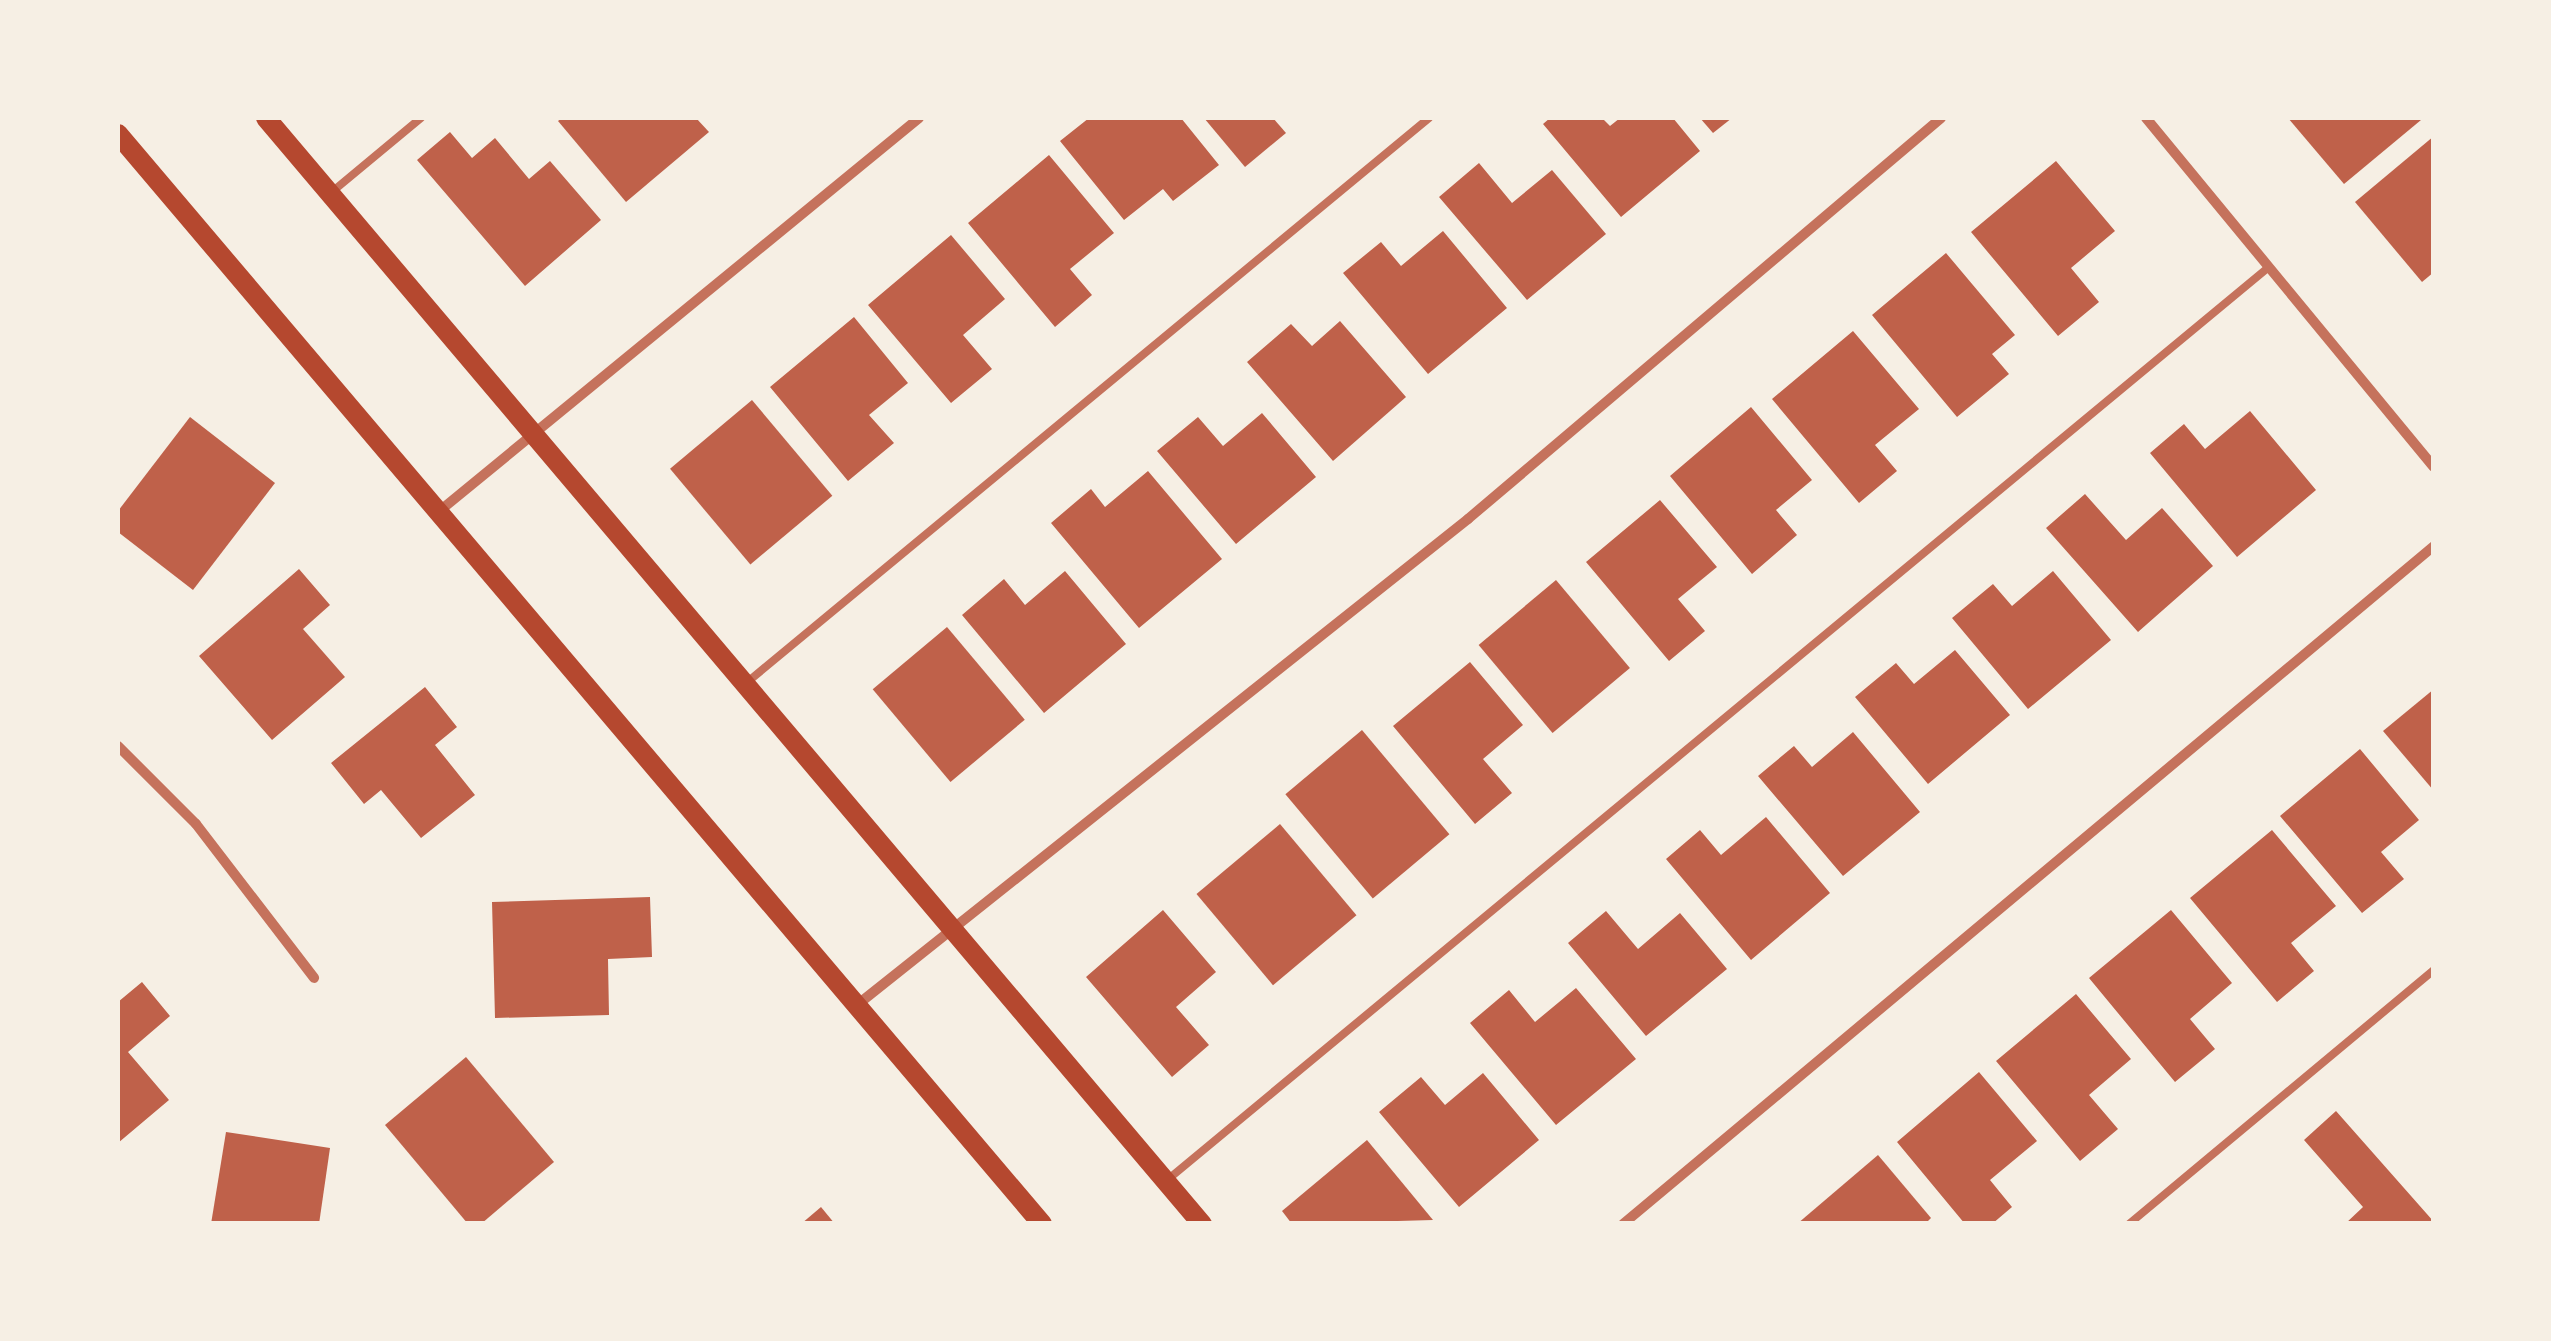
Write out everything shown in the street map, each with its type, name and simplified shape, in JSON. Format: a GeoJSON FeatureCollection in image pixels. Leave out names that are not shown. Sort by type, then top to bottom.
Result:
{"type":"FeatureCollection","features":[{"type":"Feature","properties":{"kind":"main road"},"geometry":{"type":"LineString","coordinates":[[266,118],[742,686],[1202,1224]]}},
{"type":"Feature","properties":{"kind":"main road"},"geometry":{"type":"LineString","coordinates":[[118,134],[1042,1224]]}},
{"type":"Feature","properties":{"kind":"street"},"geometry":{"type":"LineString","coordinates":[[437,513],[919,118]]}},
{"type":"Feature","properties":{"kind":"street"},"geometry":{"type":"LineString","coordinates":[[857,1005],[1468,519],[1940,118]]}},
{"type":"Feature","properties":{"kind":"street"},"geometry":{"type":"LineString","coordinates":[[2146,118],[2434,467]]}},
{"type":"Feature","properties":{"kind":"street"},"geometry":{"type":"LineString","coordinates":[[1623,1224],[2434,546]]}},
{"type":"Feature","properties":{"kind":"street"},"geometry":{"type":"LineString","coordinates":[[118,746],[196,824],[314,978]]}},
{"type":"Feature","properties":{"kind":"lane"},"geometry":{"type":"LineString","coordinates":[[329,194],[421,118]]}},
{"type":"Feature","properties":{"kind":"lane"},"geometry":{"type":"LineString","coordinates":[[742,686],[1429,118]]}},
{"type":"Feature","properties":{"kind":"lane"},"geometry":{"type":"LineString","coordinates":[[1166,1181],[2269,267]]}},
{"type":"Feature","properties":{"kind":"lane"},"geometry":{"type":"LineString","coordinates":[[2129,1224],[2434,970]]}},
{"type":"Feature","properties":{"kind":"building"},"geometry":{"type":"Polygon","coordinates":[[[696,118],[709,132],[626,202],[558,121],[696,118]]]}},
{"type":"Feature","properties":{"kind":"building"},"geometry":{"type":"Polygon","coordinates":[[[1089,118],[1181,118],[1219,165],[1173,201],[1163,189],[1124,220],[1060,141],[1089,118]]]}},
{"type":"Feature","properties":{"kind":"building"},"geometry":{"type":"Polygon","coordinates":[[[1204,118],[1273,118],[1286,133],[1245,167],[1204,118]]]}},
{"type":"Feature","properties":{"kind":"building"},"geometry":{"type":"Polygon","coordinates":[[[1550,118],[1602,118],[1610,126],[1620,118],[1673,118],[1700,151],[1621,217],[1543,124],[1550,118]]]}},
{"type":"Feature","properties":{"kind":"building"},"geometry":{"type":"Polygon","coordinates":[[[1700,118],[1732,118],[1713,133],[1700,118]]]}},
{"type":"Feature","properties":{"kind":"building"},"geometry":{"type":"Polygon","coordinates":[[[2288,118],[2419,118],[2421,120],[2344,184],[2288,118]]]}},
{"type":"Feature","properties":{"kind":"building"},"geometry":{"type":"Polygon","coordinates":[[[450,132],[472,158],[495,138],[529,179],[550,161],[601,220],[525,286],[417,160],[450,132]]]}},
{"type":"Feature","properties":{"kind":"building"},"geometry":{"type":"Polygon","coordinates":[[[2434,136],[2434,272],[2422,282],[2355,202],[2434,136]]]}},
{"type":"Feature","properties":{"kind":"building"},"geometry":{"type":"Polygon","coordinates":[[[1049,155],[1114,233],[1070,269],[1092,295],[1055,327],[968,223],[1049,155]]]}},
{"type":"Feature","properties":{"kind":"building"},"geometry":{"type":"Polygon","coordinates":[[[2056,161],[2115,231],[2071,268],[2099,302],[2058,336],[1971,232],[2056,161]]]}},
{"type":"Feature","properties":{"kind":"building"},"geometry":{"type":"Polygon","coordinates":[[[1479,163],[1512,203],[1552,170],[1606,234],[1527,300],[1439,197],[1479,163]]]}},
{"type":"Feature","properties":{"kind":"building"},"geometry":{"type":"Polygon","coordinates":[[[1443,231],[1507,308],[1428,374],[1343,273],[1381,242],[1401,266],[1443,231]]]}},
{"type":"Feature","properties":{"kind":"building"},"geometry":{"type":"Polygon","coordinates":[[[951,235],[1005,299],[963,335],[992,369],[951,403],[868,305],[951,235]]]}},
{"type":"Feature","properties":{"kind":"building"},"geometry":{"type":"Polygon","coordinates":[[[1946,253],[2015,335],[1992,354],[2009,374],[1957,417],[1872,315],[1946,253]]]}},
{"type":"Feature","properties":{"kind":"building"},"geometry":{"type":"Polygon","coordinates":[[[854,317],[908,383],[869,415],[894,443],[848,481],[770,387],[854,317]]]}},
{"type":"Feature","properties":{"kind":"building"},"geometry":{"type":"Polygon","coordinates":[[[1340,321],[1406,397],[1333,461],[1247,362],[1291,324],[1312,346],[1340,321]]]}},
{"type":"Feature","properties":{"kind":"building"},"geometry":{"type":"Polygon","coordinates":[[[1853,331],[1919,409],[1875,445],[1897,471],[1859,503],[1772,399],[1853,331]]]}},
{"type":"Feature","properties":{"kind":"building"},"geometry":{"type":"Polygon","coordinates":[[[752,400],[832,496],[750,565],[670,469],[752,400]]]}},
{"type":"Feature","properties":{"kind":"building"},"geometry":{"type":"Polygon","coordinates":[[[1751,407],[1812,480],[1776,510],[1797,535],[1752,574],[1670,476],[1751,407]]]}},
{"type":"Feature","properties":{"kind":"building"},"geometry":{"type":"Polygon","coordinates":[[[2250,411],[2316,490],[2237,557],[2150,453],[2184,424],[2205,449],[2250,411]]]}},
{"type":"Feature","properties":{"kind":"building"},"geometry":{"type":"Polygon","coordinates":[[[1262,413],[1316,477],[1236,544],[1157,451],[1198,417],[1223,446],[1262,413]]]}},
{"type":"Feature","properties":{"kind":"building"},"geometry":{"type":"Polygon","coordinates":[[[190,417],[275,483],[193,590],[118,532],[118,511],[190,417]]]}},
{"type":"Feature","properties":{"kind":"building"},"geometry":{"type":"Polygon","coordinates":[[[1148,471],[1222,559],[1139,628],[1051,523],[1091,489],[1105,507],[1148,471]]]}},
{"type":"Feature","properties":{"kind":"building"},"geometry":{"type":"Polygon","coordinates":[[[2085,494],[2126,540],[2162,508],[2213,566],[2138,632],[2046,528],[2085,494]]]}},
{"type":"Feature","properties":{"kind":"building"},"geometry":{"type":"Polygon","coordinates":[[[1660,500],[1717,567],[1678,599],[1705,631],[1669,661],[1586,562],[1660,500]]]}},
{"type":"Feature","properties":{"kind":"building"},"geometry":{"type":"Polygon","coordinates":[[[299,569],[330,605],[303,629],[345,677],[272,740],[199,656],[299,569]]]}},
{"type":"Feature","properties":{"kind":"building"},"geometry":{"type":"Polygon","coordinates":[[[1065,571],[1126,644],[1044,713],[962,615],[1004,579],[1025,605],[1065,571]]]}},
{"type":"Feature","properties":{"kind":"building"},"geometry":{"type":"Polygon","coordinates":[[[2053,571],[2111,640],[2028,709],[1952,618],[1993,584],[2012,606],[2053,571]]]}},
{"type":"Feature","properties":{"kind":"building"},"geometry":{"type":"Polygon","coordinates":[[[1556,580],[1630,668],[1553,733],[1479,645],[1556,580]]]}},
{"type":"Feature","properties":{"kind":"building"},"geometry":{"type":"Polygon","coordinates":[[[947,627],[1025,720],[950,782],[873,689],[947,627]]]}},
{"type":"Feature","properties":{"kind":"building"},"geometry":{"type":"Polygon","coordinates":[[[1955,650],[2010,715],[1928,784],[1855,697],[1896,663],[1914,684],[1955,650]]]}},
{"type":"Feature","properties":{"kind":"building"},"geometry":{"type":"Polygon","coordinates":[[[1470,662],[1523,725],[1483,759],[1512,793],[1475,824],[1393,726],[1470,662]]]}},
{"type":"Feature","properties":{"kind":"building"},"geometry":{"type":"Polygon","coordinates":[[[425,687],[457,727],[435,745],[475,795],[421,838],[381,790],[364,804],[331,763],[425,687]]]}},
{"type":"Feature","properties":{"kind":"building"},"geometry":{"type":"Polygon","coordinates":[[[2434,689],[2434,791],[2383,731],[2434,689]]]}},
{"type":"Feature","properties":{"kind":"building"},"geometry":{"type":"Polygon","coordinates":[[[1362,730],[1449,834],[1373,898],[1285,794],[1362,730]]]}},
{"type":"Feature","properties":{"kind":"building"},"geometry":{"type":"Polygon","coordinates":[[[1853,732],[1920,812],[1843,876],[1758,776],[1794,746],[1812,767],[1853,732]]]}},
{"type":"Feature","properties":{"kind":"building"},"geometry":{"type":"Polygon","coordinates":[[[2360,749],[2419,820],[2381,852],[2404,879],[2362,913],[2280,816],[2360,749]]]}},
{"type":"Feature","properties":{"kind":"building"},"geometry":{"type":"Polygon","coordinates":[[[1766,817],[1830,893],[1751,960],[1666,859],[1700,830],[1721,855],[1766,817]]]}},
{"type":"Feature","properties":{"kind":"building"},"geometry":{"type":"Polygon","coordinates":[[[1280,824],[1356,915],[1273,985],[1197,894],[1280,824]]]}},
{"type":"Feature","properties":{"kind":"building"},"geometry":{"type":"Polygon","coordinates":[[[2272,830],[2336,906],[2291,943],[2314,971],[2277,1002],[2190,898],[2272,830]]]}},
{"type":"Feature","properties":{"kind":"building"},"geometry":{"type":"Polygon","coordinates":[[[650,897],[652,957],[608,959],[609,1015],[495,1018],[492,902],[650,897]]]}},
{"type":"Feature","properties":{"kind":"building"},"geometry":{"type":"Polygon","coordinates":[[[1163,910],[1216,972],[1176,1007],[1209,1045],[1172,1077],[1086,977],[1163,910]]]}},
{"type":"Feature","properties":{"kind":"building"},"geometry":{"type":"Polygon","coordinates":[[[2171,910],[2232,983],[2190,1019],[2215,1049],[2175,1082],[2089,978],[2171,910]]]}},
{"type":"Feature","properties":{"kind":"building"},"geometry":{"type":"Polygon","coordinates":[[[1606,911],[1638,949],[1680,913],[1727,969],[1646,1036],[1568,943],[1606,911]]]}},
{"type":"Feature","properties":{"kind":"building"},"geometry":{"type":"Polygon","coordinates":[[[142,982],[170,1016],[128,1052],[169,1100],[118,1143],[118,1002],[142,982]]]}},
{"type":"Feature","properties":{"kind":"building"},"geometry":{"type":"Polygon","coordinates":[[[1576,988],[1636,1059],[1556,1125],[1470,1023],[1509,990],[1535,1022],[1576,988]]]}},
{"type":"Feature","properties":{"kind":"building"},"geometry":{"type":"Polygon","coordinates":[[[2076,994],[2131,1059],[2089,1095],[2118,1129],[2080,1161],[1996,1061],[2076,994]]]}},
{"type":"Feature","properties":{"kind":"building"},"geometry":{"type":"Polygon","coordinates":[[[466,1057],[554,1162],[481,1224],[468,1224],[385,1125],[466,1057]]]}},
{"type":"Feature","properties":{"kind":"building"},"geometry":{"type":"Polygon","coordinates":[[[1979,1072],[2037,1141],[1990,1180],[2012,1207],[1992,1224],[1965,1224],[1897,1142],[1979,1072]]]}},
{"type":"Feature","properties":{"kind":"building"},"geometry":{"type":"Polygon","coordinates":[[[1483,1073],[1539,1140],[1459,1207],[1379,1112],[1421,1077],[1445,1105],[1483,1073]]]}},
{"type":"Feature","properties":{"kind":"building"},"geometry":{"type":"Polygon","coordinates":[[[2336,1111],[2434,1224],[2345,1224],[2363,1207],[2304,1140],[2336,1111]]]}},
{"type":"Feature","properties":{"kind":"building"},"geometry":{"type":"Polygon","coordinates":[[[226,1132],[330,1148],[319,1224],[211,1224],[226,1132]]]}},
{"type":"Feature","properties":{"kind":"building"},"geometry":{"type":"Polygon","coordinates":[[[1367,1140],[1433,1220],[1292,1224],[1282,1211],[1367,1140]]]}},
{"type":"Feature","properties":{"kind":"building"},"geometry":{"type":"Polygon","coordinates":[[[1878,1155],[1931,1218],[1925,1224],[1797,1224],[1878,1155]]]}},
{"type":"Feature","properties":{"kind":"building"},"geometry":{"type":"Polygon","coordinates":[[[821,1207],[835,1224],[801,1224],[821,1207]]]}}]}
